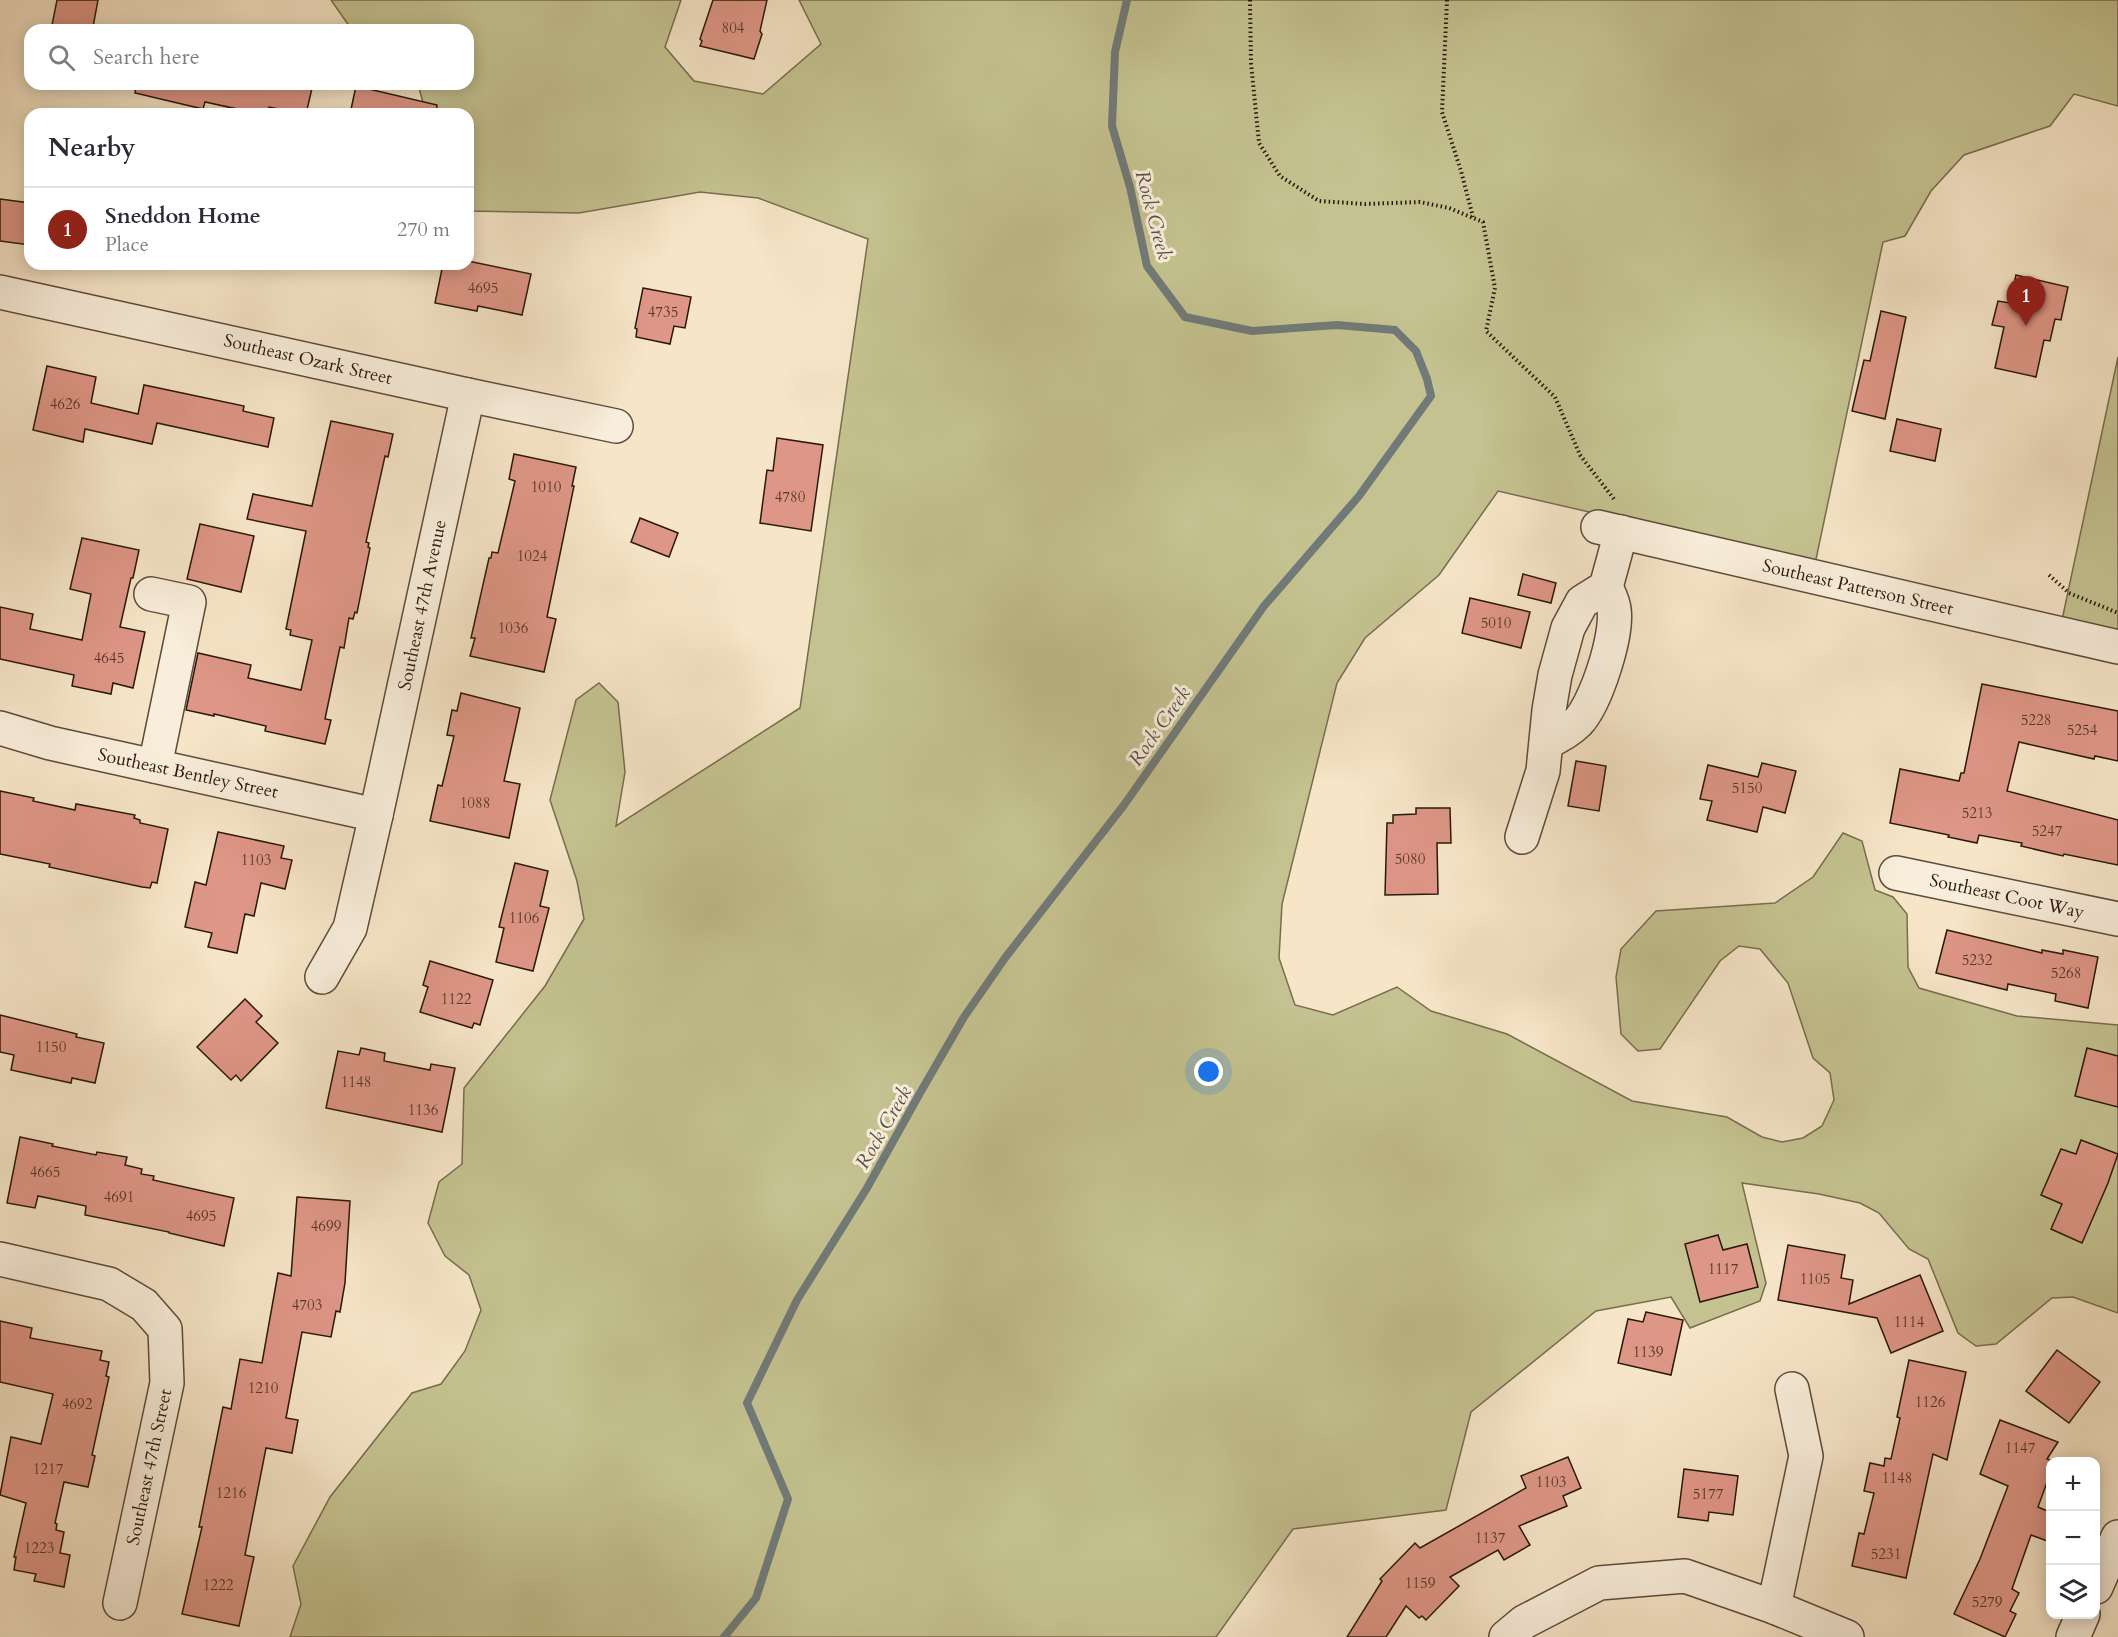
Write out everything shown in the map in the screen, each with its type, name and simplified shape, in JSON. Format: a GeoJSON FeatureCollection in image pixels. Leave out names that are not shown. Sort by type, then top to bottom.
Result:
{"type":"FeatureCollection","features":[{"type":"Feature","properties":{"kind":"street","name":"Southeast Ozark Street"},"geometry":{"type":"LineString","coordinates":[[0,292],[616,426]]}},
{"type":"Feature","properties":{"kind":"street","name":"Southeast 47th Avenue"},"geometry":{"type":"LineString","coordinates":[[322,977],[350,928],[468,395]]}},
{"type":"Feature","properties":{"kind":"street"},"geometry":{"type":"LineString","coordinates":[[1547,742],[1562,735],[1579,720],[1596,690],[1615,629],[1614,608],[1606,587],[1612,521]]}},
{"type":"Feature","properties":{"kind":"street","name":"Southeast Patterson Street"},"geometry":{"type":"LineString","coordinates":[[1612,521],[2118,647]]}},
{"type":"Feature","properties":{"kind":"street"},"geometry":{"type":"LineString","coordinates":[[1522,837],[1543,771],[1555,675],[1568,628],[1582,602],[1606,587]]}},
{"type":"Feature","properties":{"kind":"street"},"geometry":{"type":"LineString","coordinates":[[151,594],[189,602],[155,766]]}},
{"type":"Feature","properties":{"kind":"street","name":"Southeast Bentley Street"},"geometry":{"type":"LineString","coordinates":[[0,728],[50,742],[376,815]]}},
{"type":"Feature","properties":{"kind":"street","name":"Southeast Coot Way"},"geometry":{"type":"LineString","coordinates":[[1896,873],[2118,919]]}},
{"type":"Feature","properties":{"kind":"street","name":"Southeast 47th Street"},"geometry":{"type":"LineString","coordinates":[[0,1259],[109,1284],[144,1305],[165,1329],[167,1383],[120,1603]]}},
{"type":"Feature","properties":{"kind":"street"},"geometry":{"type":"LineString","coordinates":[[1774,1607],[1806,1456],[1792,1389]]}},
{"type":"Feature","properties":{"kind":"street"},"geometry":{"type":"LineString","coordinates":[[2100,1578],[2118,1537]]}},
{"type":"Feature","properties":{"kind":"street"},"geometry":{"type":"LineString","coordinates":[[1506,1637],[1524,1622],[1599,1583],[1685,1576],[1774,1607],[1847,1637]]}},
{"type":"Feature","properties":{"kind":"street"},"geometry":{"type":"LineString","coordinates":[[2073,1637],[2081,1619]]}},
{"type":"Feature","properties":{"kind":"path"},"geometry":{"type":"LineString","coordinates":[[1250,0],[1251,63],[1259,143],[1280,176],[1319,201],[1365,204],[1420,202],[1449,208],[1483,222],[1495,288],[1486,331],[1555,397],[1612,521]]}},
{"type":"Feature","properties":{"kind":"path"},"geometry":{"type":"LineString","coordinates":[[1447,0],[1442,112],[1473,218]]}},
{"type":"Feature","properties":{"kind":"path"},"geometry":{"type":"LineString","coordinates":[[2049,574],[2060,587],[2070,593],[2118,613]]}},
{"type":"Feature","properties":{"kind":"shaded area"},"geometry":{"type":"Polygon","coordinates":[[[331,0],[681,0],[665,47],[694,81],[763,94],[821,44],[799,0],[2118,0],[2118,106],[2074,94],[2050,126],[1964,155],[1931,191],[1905,236],[1883,242],[1815,564],[1498,491],[1439,575],[1365,638],[1337,683],[1282,904],[1279,958],[1295,1005],[1333,1015],[1397,987],[1431,1011],[1507,1034],[1632,1101],[1727,1117],[1762,1137],[1782,1142],[1803,1138],[1822,1126],[1834,1100],[1830,1073],[1813,1058],[1788,983],[1760,949],[1739,946],[1720,961],[1660,1049],[1638,1051],[1621,1034],[1616,977],[1621,949],[1656,911],[1775,903],[1813,877],[1843,833],[1862,841],[1875,890],[1893,897],[1907,914],[1908,967],[1919,988],[2017,1016],[2118,1025],[2118,1313],[2073,1297],[2052,1298],[1996,1344],[1976,1346],[1958,1333],[1928,1259],[1909,1249],[1879,1213],[1860,1203],[1819,1194],[1742,1183],[1766,1283],[1760,1301],[1690,1328],[1671,1297],[1596,1311],[1471,1412],[1446,1510],[1293,1529],[1216,1637],[290,1637],[301,1604],[293,1566],[330,1497],[412,1393],[441,1384],[465,1351],[481,1310],[469,1275],[445,1256],[428,1223],[439,1182],[462,1164],[464,1088],[545,986],[584,919],[577,881],[550,800],[576,700],[599,683],[618,702],[625,772],[616,826],[800,708],[868,239],[758,198],[700,192],[579,213],[474,211],[474,108],[424,108],[420,90],[474,90],[474,24],[348,24],[331,0]]]}},
{"type":"Feature","properties":{"kind":"shaded area"},"geometry":{"type":"Polygon","coordinates":[[[2118,357],[2118,632],[2062,620],[2118,357]]]}},
{"type":"Feature","properties":{"kind":"building"},"geometry":{"type":"Polygon","coordinates":[[[57,0],[98,0],[94,24],[52,24],[57,0]]]}},
{"type":"Feature","properties":{"kind":"building"},"geometry":{"type":"Polygon","coordinates":[[[713,0],[767,0],[760,31],[762,34],[754,59],[700,46],[702,41],[700,39],[713,0]]]}},
{"type":"Feature","properties":{"kind":"building"},"geometry":{"type":"Polygon","coordinates":[[[135,90],[312,90],[307,108],[232,108],[205,102],[203,108],[199,108],[135,93],[135,90]]]}},
{"type":"Feature","properties":{"kind":"building"},"geometry":{"type":"Polygon","coordinates":[[[355,90],[373,90],[437,105],[437,108],[351,108],[355,90]]]}},
{"type":"Feature","properties":{"kind":"building"},"geometry":{"type":"Polygon","coordinates":[[[0,199],[24,202],[24,244],[0,241],[0,199]]]}},
{"type":"Feature","properties":{"kind":"building"},"geometry":{"type":"Polygon","coordinates":[[[474,262],[531,274],[522,315],[478,306],[477,311],[435,303],[442,270],[474,270],[474,262]]]}},
{"type":"Feature","properties":{"kind":"building"},"geometry":{"type":"Polygon","coordinates":[[[2016,275],[2068,287],[2061,320],[2055,319],[2050,341],[2044,340],[2036,377],[1995,368],[2004,327],[1992,325],[1998,301],[2010,303],[2016,275]]]}},
{"type":"Feature","properties":{"kind":"building"},"geometry":{"type":"Polygon","coordinates":[[[643,288],[691,297],[685,328],[674,326],[670,344],[636,337],[637,329],[635,328],[643,288]]]}},
{"type":"Feature","properties":{"kind":"building"},"geometry":{"type":"Polygon","coordinates":[[[1881,311],[1906,317],[1885,419],[1852,411],[1864,360],[1870,361],[1881,311]]]}},
{"type":"Feature","properties":{"kind":"building"},"geometry":{"type":"Polygon","coordinates":[[[47,366],[96,377],[91,403],[138,414],[144,385],[244,406],[243,411],[274,418],[268,447],[157,423],[152,444],[85,429],[83,442],[33,430],[47,366]]]}},
{"type":"Feature","properties":{"kind":"building"},"geometry":{"type":"Polygon","coordinates":[[[1897,419],[1941,429],[1935,461],[1890,451],[1897,419]]]}},
{"type":"Feature","properties":{"kind":"building"},"geometry":{"type":"Polygon","coordinates":[[[331,421],[393,434],[388,457],[385,456],[366,542],[369,543],[370,548],[357,613],[355,612],[353,619],[349,618],[344,648],[340,647],[325,719],[331,720],[325,744],[265,731],[266,726],[186,710],[198,653],[251,665],[248,678],[301,690],[312,640],[290,635],[291,630],[286,629],[306,531],[247,519],[253,494],[312,506],[331,421]]]}},
{"type":"Feature","properties":{"kind":"building"},"geometry":{"type":"Polygon","coordinates":[[[777,438],[823,445],[811,531],[760,523],[767,470],[773,471],[777,438]]]}},
{"type":"Feature","properties":{"kind":"building"},"geometry":{"type":"Polygon","coordinates":[[[514,454],[576,467],[547,617],[556,619],[544,672],[470,656],[475,638],[471,638],[489,558],[492,552],[498,553],[515,481],[509,479],[514,454]]]}},
{"type":"Feature","properties":{"kind":"building"},"geometry":{"type":"Polygon","coordinates":[[[640,518],[678,533],[669,557],[631,542],[640,518]]]}},
{"type":"Feature","properties":{"kind":"building"},"geometry":{"type":"Polygon","coordinates":[[[200,524],[254,536],[241,592],[187,579],[200,524]]]}},
{"type":"Feature","properties":{"kind":"building"},"geometry":{"type":"Polygon","coordinates":[[[82,538],[139,550],[120,627],[145,632],[133,688],[113,683],[111,694],[72,686],[74,675],[0,659],[0,607],[33,614],[30,629],[82,640],[91,594],[70,589],[82,538]]]}},
{"type":"Feature","properties":{"kind":"building"},"geometry":{"type":"Polygon","coordinates":[[[1523,574],[1556,583],[1551,603],[1518,595],[1523,574]]]}},
{"type":"Feature","properties":{"kind":"building"},"geometry":{"type":"Polygon","coordinates":[[[1470,598],[1530,612],[1521,648],[1462,633],[1470,598]]]}},
{"type":"Feature","properties":{"kind":"building"},"geometry":{"type":"Polygon","coordinates":[[[1982,684],[2118,711],[2118,761],[2095,756],[2094,759],[2019,742],[2007,791],[2118,820],[2118,865],[2064,854],[2063,856],[2021,846],[2022,843],[1979,835],[1977,843],[1890,823],[1900,769],[1959,781],[1961,773],[1964,773],[1982,684]]]}},
{"type":"Feature","properties":{"kind":"building"},"geometry":{"type":"Polygon","coordinates":[[[461,693],[520,708],[504,781],[520,784],[509,838],[430,821],[438,785],[442,786],[454,736],[447,735],[452,710],[457,711],[461,693]]]}},
{"type":"Feature","properties":{"kind":"building"},"geometry":{"type":"Polygon","coordinates":[[[1576,761],[1606,766],[1599,811],[1568,806],[1576,761]]]}},
{"type":"Feature","properties":{"kind":"building"},"geometry":{"type":"Polygon","coordinates":[[[1762,763],[1796,771],[1785,813],[1763,807],[1757,832],[1707,820],[1712,801],[1700,799],[1708,765],[1758,777],[1762,763]]]}},
{"type":"Feature","properties":{"kind":"building"},"geometry":{"type":"Polygon","coordinates":[[[0,791],[75,810],[76,804],[135,815],[134,818],[140,820],[140,823],[168,829],[157,883],[152,882],[150,888],[142,887],[0,854],[0,791]]]}},
{"type":"Feature","properties":{"kind":"building"},"geometry":{"type":"Polygon","coordinates":[[[1416,808],[1450,808],[1451,843],[1437,843],[1438,894],[1385,895],[1387,823],[1393,823],[1393,815],[1416,814],[1416,808]]]}},
{"type":"Feature","properties":{"kind":"building"},"geometry":{"type":"Polygon","coordinates":[[[218,832],[284,846],[281,858],[292,860],[285,889],[261,883],[254,916],[245,914],[237,953],[208,947],[212,933],[185,927],[195,882],[206,885],[218,832]]]}},
{"type":"Feature","properties":{"kind":"building"},"geometry":{"type":"Polygon","coordinates":[[[515,863],[548,871],[540,906],[549,908],[533,971],[496,962],[504,928],[499,927],[515,863]]]}},
{"type":"Feature","properties":{"kind":"building"},"geometry":{"type":"Polygon","coordinates":[[[1947,930],[2042,953],[2042,950],[2063,954],[2063,950],[2098,957],[2088,1008],[2055,1001],[2056,994],[2008,984],[2007,990],[1936,973],[1947,930]]]}},
{"type":"Feature","properties":{"kind":"building"},"geometry":{"type":"Polygon","coordinates":[[[430,961],[493,980],[480,1025],[474,1023],[472,1028],[420,1012],[428,987],[423,985],[430,961]]]}},
{"type":"Feature","properties":{"kind":"building"},"geometry":{"type":"Polygon","coordinates":[[[245,999],[262,1016],[256,1022],[278,1043],[241,1081],[236,1075],[231,1080],[197,1047],[245,999]]]}},
{"type":"Feature","properties":{"kind":"building"},"geometry":{"type":"Polygon","coordinates":[[[0,1015],[104,1043],[95,1083],[72,1078],[71,1083],[11,1070],[14,1055],[0,1052],[0,1015]]]}},
{"type":"Feature","properties":{"kind":"building"},"geometry":{"type":"Polygon","coordinates":[[[361,1048],[385,1053],[384,1061],[430,1070],[431,1064],[455,1068],[442,1132],[326,1108],[338,1051],[359,1055],[361,1048]]]}},
{"type":"Feature","properties":{"kind":"building"},"geometry":{"type":"Polygon","coordinates":[[[2087,1048],[2118,1056],[2118,1107],[2075,1096],[2087,1048]]]}},
{"type":"Feature","properties":{"kind":"building"},"geometry":{"type":"Polygon","coordinates":[[[20,1137],[96,1155],[97,1152],[127,1157],[125,1165],[142,1169],[141,1174],[154,1176],[153,1180],[234,1198],[224,1246],[85,1215],[86,1206],[38,1196],[35,1208],[7,1203],[20,1137]]]}},
{"type":"Feature","properties":{"kind":"building"},"geometry":{"type":"Polygon","coordinates":[[[2081,1140],[2118,1154],[2082,1243],[2051,1229],[2062,1204],[2041,1195],[2061,1149],[2076,1154],[2081,1140]]]}},
{"type":"Feature","properties":{"kind":"building"},"geometry":{"type":"Polygon","coordinates":[[[297,1197],[350,1201],[345,1283],[340,1312],[336,1311],[331,1337],[302,1332],[286,1418],[298,1420],[292,1453],[266,1448],[245,1555],[254,1557],[239,1626],[182,1614],[202,1527],[199,1527],[223,1407],[231,1409],[240,1359],[262,1363],[278,1273],[291,1276],[297,1197]]]}},
{"type":"Feature","properties":{"kind":"building"},"geometry":{"type":"Polygon","coordinates":[[[1718,1235],[1723,1250],[1747,1244],[1758,1287],[1700,1302],[1685,1244],[1718,1235]]]}},
{"type":"Feature","properties":{"kind":"building"},"geometry":{"type":"Polygon","coordinates":[[[1788,1245],[1845,1255],[1841,1278],[1853,1280],[1849,1304],[1920,1275],[1943,1331],[1891,1353],[1877,1318],[1778,1300],[1788,1245]]]}},
{"type":"Feature","properties":{"kind":"building"},"geometry":{"type":"Polygon","coordinates":[[[1646,1312],[1683,1320],[1671,1375],[1618,1363],[1628,1319],[1643,1322],[1646,1312]]]}},
{"type":"Feature","properties":{"kind":"building"},"geometry":{"type":"Polygon","coordinates":[[[0,1321],[32,1328],[30,1338],[102,1351],[100,1360],[109,1362],[106,1376],[109,1377],[92,1455],[95,1456],[88,1487],[64,1482],[55,1523],[57,1524],[56,1530],[64,1532],[60,1553],[70,1555],[64,1587],[34,1581],[36,1574],[14,1570],[16,1557],[14,1557],[26,1503],[0,1495],[11,1437],[41,1444],[53,1394],[0,1382],[0,1321]]]}},
{"type":"Feature","properties":{"kind":"building"},"geometry":{"type":"Polygon","coordinates":[[[2057,1350],[2100,1382],[2069,1423],[2026,1391],[2057,1350]]]}},
{"type":"Feature","properties":{"kind":"building"},"geometry":{"type":"Polygon","coordinates":[[[1909,1360],[1966,1372],[1947,1460],[1933,1454],[1906,1578],[1852,1566],[1859,1533],[1864,1534],[1874,1493],[1864,1491],[1870,1463],[1884,1466],[1885,1458],[1891,1459],[1909,1360]]]}},
{"type":"Feature","properties":{"kind":"building"},"geometry":{"type":"Polygon","coordinates":[[[2000,1420],[2058,1442],[2046,1457],[2046,1485],[2038,1507],[2046,1510],[2046,1541],[2031,1535],[2012,1589],[2019,1593],[2010,1611],[2016,1614],[2005,1637],[1954,1614],[1980,1559],[2008,1486],[1980,1474],[2000,1420]]]}},
{"type":"Feature","properties":{"kind":"building"},"geometry":{"type":"Polygon","coordinates":[[[1568,1457],[1581,1488],[1563,1496],[1567,1506],[1519,1526],[1530,1545],[1504,1560],[1498,1550],[1450,1577],[1459,1586],[1426,1620],[1422,1616],[1419,1618],[1406,1606],[1386,1637],[1347,1637],[1382,1581],[1380,1579],[1415,1543],[1420,1548],[1526,1488],[1521,1476],[1568,1457]]]}},
{"type":"Feature","properties":{"kind":"building"},"geometry":{"type":"Polygon","coordinates":[[[1684,1469],[1738,1476],[1733,1515],[1709,1512],[1708,1521],[1678,1517],[1684,1469]]]}},
{"type":"Feature","properties":{"kind":"waterway","name":"Rock Creek"},"geometry":{"type":"LineString","coordinates":[[724,1637],[756,1598],[788,1499],[747,1403],[797,1300],[867,1188],[964,1017],[1005,958],[1124,805],[1264,606],[1359,496],[1431,396],[1416,351],[1395,330],[1337,325],[1252,331],[1185,317],[1147,266],[1130,187],[1112,126],[1115,52],[1127,0]]}},
{"type":"Feature","properties":{"kind":"place","name":"Sneddon Home"},"geometry":{"type":"Point","coordinates":[2026,326]}}]}
